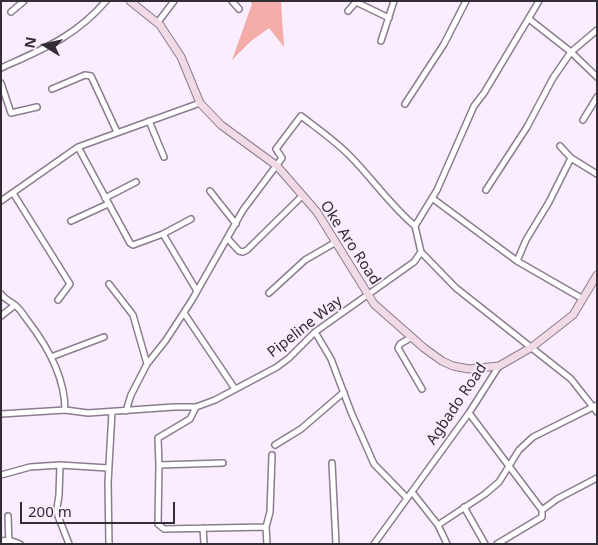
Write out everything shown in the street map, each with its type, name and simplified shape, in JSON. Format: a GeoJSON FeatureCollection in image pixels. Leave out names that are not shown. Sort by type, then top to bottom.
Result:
{"type":"FeatureCollection","features":[{"type":"Feature","properties":{"kind":"main road","name":"Oke Aro Road"},"geometry":{"type":"LineString","coordinates":[[130,1],[158,22],[181,57],[200,103],[221,125],[278,166],[317,212],[367,295],[392,321],[442,361],[453,366],[469,369],[499,366]]}},
{"type":"Feature","properties":{"kind":"main road","name":"Agbado Road"},"geometry":{"type":"LineString","coordinates":[[499,366],[532,348],[573,315],[597,275]]}},
{"type":"Feature","properties":{"kind":"street"},"geometry":{"type":"LineString","coordinates":[[11,12],[24,1]]}},
{"type":"Feature","properties":{"kind":"street"},"geometry":{"type":"LineString","coordinates":[[1,68],[58,42],[92,17],[106,1]]}},
{"type":"Feature","properties":{"kind":"street"},"geometry":{"type":"LineString","coordinates":[[158,22],[174,1]]}},
{"type":"Feature","properties":{"kind":"street"},"geometry":{"type":"LineString","coordinates":[[232,1],[239,9]]}},
{"type":"Feature","properties":{"kind":"street"},"geometry":{"type":"LineString","coordinates":[[381,41],[394,1]]}},
{"type":"Feature","properties":{"kind":"street"},"geometry":{"type":"LineString","coordinates":[[405,104],[444,44],[466,1]]}},
{"type":"Feature","properties":{"kind":"street"},"geometry":{"type":"LineString","coordinates":[[415,226],[432,198],[474,106],[484,94],[538,1]]}},
{"type":"Feature","properties":{"kind":"street"},"geometry":{"type":"LineString","coordinates":[[348,11],[354,3],[358,2],[389,18]]}},
{"type":"Feature","properties":{"kind":"street"},"geometry":{"type":"LineString","coordinates":[[529,19],[571,52],[597,77]]}},
{"type":"Feature","properties":{"kind":"street"},"geometry":{"type":"LineString","coordinates":[[486,190],[527,127],[553,78],[571,52],[597,30]]}},
{"type":"Feature","properties":{"kind":"street"},"geometry":{"type":"LineString","coordinates":[[52,88],[85,75],[91,76],[117,132]]}},
{"type":"Feature","properties":{"kind":"street"},"geometry":{"type":"LineString","coordinates":[[1,84],[11,113],[37,107]]}},
{"type":"Feature","properties":{"kind":"street"},"geometry":{"type":"LineString","coordinates":[[583,120],[597,97]]}},
{"type":"Feature","properties":{"kind":"street"},"geometry":{"type":"LineString","coordinates":[[1,201],[78,147],[200,103]]}},
{"type":"Feature","properties":{"kind":"street"},"geometry":{"type":"LineString","coordinates":[[126,411],[131,395],[147,364],[184,313],[252,196],[278,166],[282,158],[276,149],[301,116],[326,134],[350,156],[398,211],[415,226],[421,252],[456,288],[571,379],[596,408],[559,425],[550,427],[533,437],[519,450],[499,482],[438,525]]}},
{"type":"Feature","properties":{"kind":"street"},"geometry":{"type":"LineString","coordinates":[[149,121],[164,157]]}},
{"type":"Feature","properties":{"kind":"street"},"geometry":{"type":"LineString","coordinates":[[560,146],[571,158],[597,174]]}},
{"type":"Feature","properties":{"kind":"street"},"geometry":{"type":"LineString","coordinates":[[78,147],[130,244],[133,245],[163,234],[191,219]]}},
{"type":"Feature","properties":{"kind":"street"},"geometry":{"type":"LineString","coordinates":[[517,261],[526,240],[549,202],[571,158]]}},
{"type":"Feature","properties":{"kind":"street"},"geometry":{"type":"LineString","coordinates":[[71,221],[136,182]]}},
{"type":"Feature","properties":{"kind":"street"},"geometry":{"type":"LineString","coordinates":[[210,190],[236,224]]}},
{"type":"Feature","properties":{"kind":"street"},"geometry":{"type":"LineString","coordinates":[[13,193],[70,284],[58,300]]}},
{"type":"Feature","properties":{"kind":"street"},"geometry":{"type":"LineString","coordinates":[[228,238],[239,251],[247,250],[302,196]]}},
{"type":"Feature","properties":{"kind":"street"},"geometry":{"type":"LineString","coordinates":[[432,198],[517,261],[584,299]]}},
{"type":"Feature","properties":{"kind":"street"},"geometry":{"type":"LineString","coordinates":[[163,234],[197,291]]}},
{"type":"Feature","properties":{"kind":"street"},"geometry":{"type":"LineString","coordinates":[[269,293],[306,260],[336,242]]}},
{"type":"Feature","properties":{"kind":"street","name":"Pipeline Way"},"geometry":{"type":"LineString","coordinates":[[1,414],[65,410],[80,413],[112,412],[165,407],[196,407],[277,367],[289,358],[315,332],[414,262],[421,252]]}},
{"type":"Feature","properties":{"kind":"street"},"geometry":{"type":"LineString","coordinates":[[109,284],[133,315],[147,364]]}},
{"type":"Feature","properties":{"kind":"street"},"geometry":{"type":"LineString","coordinates":[[1,294],[7,302],[16,305],[38,334],[51,357],[64,388],[65,410]]}},
{"type":"Feature","properties":{"kind":"street"},"geometry":{"type":"LineString","coordinates":[[1,316],[16,305]]}},
{"type":"Feature","properties":{"kind":"street"},"geometry":{"type":"LineString","coordinates":[[184,313],[235,389]]}},
{"type":"Feature","properties":{"kind":"street"},"geometry":{"type":"LineString","coordinates":[[315,332],[331,359],[374,464],[407,498]]}},
{"type":"Feature","properties":{"kind":"street"},"geometry":{"type":"LineString","coordinates":[[51,357],[104,337]]}},
{"type":"Feature","properties":{"kind":"street"},"geometry":{"type":"LineString","coordinates":[[412,337],[400,344],[398,348],[422,389]]}},
{"type":"Feature","properties":{"kind":"street","name":"Agbado Road"},"geometry":{"type":"LineString","coordinates":[[374,544],[469,413],[499,366]]}},
{"type":"Feature","properties":{"kind":"street"},"geometry":{"type":"LineString","coordinates":[[275,445],[300,429],[344,392]]}},
{"type":"Feature","properties":{"kind":"street"},"geometry":{"type":"LineString","coordinates":[[196,407],[190,419],[158,438],[160,465],[158,524],[164,529],[266,527]]}},
{"type":"Feature","properties":{"kind":"street"},"geometry":{"type":"LineString","coordinates":[[109,544],[108,468],[112,412]]}},
{"type":"Feature","properties":{"kind":"street"},"geometry":{"type":"LineString","coordinates":[[469,413],[542,510],[542,517],[497,544]]}},
{"type":"Feature","properties":{"kind":"street"},"geometry":{"type":"LineString","coordinates":[[268,544],[266,527],[270,512],[272,455]]}},
{"type":"Feature","properties":{"kind":"street"},"geometry":{"type":"LineString","coordinates":[[160,465],[223,463]]}},
{"type":"Feature","properties":{"kind":"street"},"geometry":{"type":"LineString","coordinates":[[332,463],[336,544]]}},
{"type":"Feature","properties":{"kind":"street"},"geometry":{"type":"LineString","coordinates":[[1,475],[30,467],[60,465],[108,468]]}},
{"type":"Feature","properties":{"kind":"street"},"geometry":{"type":"LineString","coordinates":[[60,465],[57,508],[58,516],[69,544]]}},
{"type":"Feature","properties":{"kind":"street"},"geometry":{"type":"LineString","coordinates":[[542,510],[557,499],[597,478]]}},
{"type":"Feature","properties":{"kind":"street"},"geometry":{"type":"LineString","coordinates":[[412,492],[438,525],[447,544]]}},
{"type":"Feature","properties":{"kind":"street"},"geometry":{"type":"LineString","coordinates":[[464,507],[485,544]]}},
{"type":"Feature","properties":{"kind":"street"},"geometry":{"type":"LineString","coordinates":[[8,516],[9,542]]}},
{"type":"Feature","properties":{"kind":"street"},"geometry":{"type":"LineString","coordinates":[[203,528],[204,544]]}},
{"type":"Feature","properties":{"kind":"street"},"geometry":{"type":"LineString","coordinates":[[1,541],[20,544]]}},
{"type":"Feature","properties":{"kind":"shaded area"},"geometry":{"type":"Polygon","coordinates":[[[250,1],[281,1],[284,47],[269,28],[251,41],[232,60],[252,4],[250,1]]]}}]}
